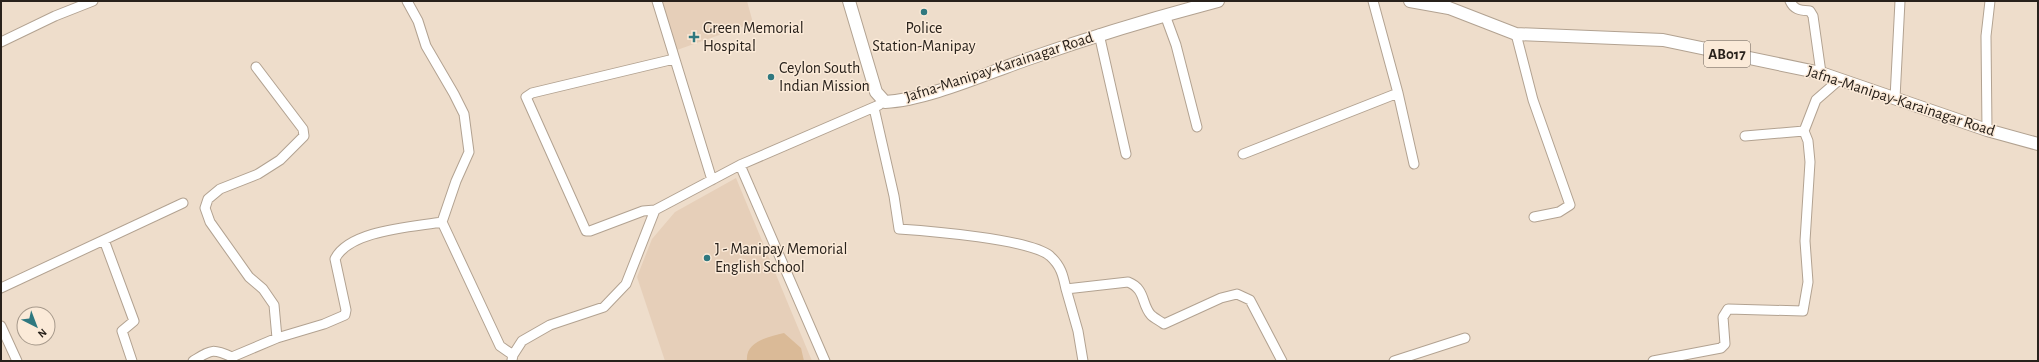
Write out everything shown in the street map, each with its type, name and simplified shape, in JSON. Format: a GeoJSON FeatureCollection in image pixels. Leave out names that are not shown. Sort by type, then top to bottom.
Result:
{"type":"FeatureCollection","features":[{"type":"Feature","properties":{"kind":"main road","name":"Jafna-Manipay-Karainagar Road"},"geometry":{"type":"LineString","coordinates":[[849,1],[876,92],[885,102],[901,101],[947,87],[1098,34],[1218,1]]}},
{"type":"Feature","properties":{"kind":"main road","name":"Jafna-Manipay-Karainagar Road"},"geometry":{"type":"LineString","coordinates":[[1410,1],[1447,5],[1516,34],[1663,40],[1821,73],[1987,130],[2038,144]]}},
{"type":"Feature","properties":{"kind":"street"},"geometry":{"type":"LineString","coordinates":[[1,42],[56,16],[93,1]]}},
{"type":"Feature","properties":{"kind":"street"},"geometry":{"type":"LineString","coordinates":[[407,1],[418,21],[426,46],[464,114],[469,152],[456,181],[442,222],[500,346],[512,358],[522,341],[550,325],[604,307],[626,284],[655,210]]}},
{"type":"Feature","properties":{"kind":"street"},"geometry":{"type":"LineString","coordinates":[[657,1],[712,180]]}},
{"type":"Feature","properties":{"kind":"street"},"geometry":{"type":"LineString","coordinates":[[1373,1],[1398,93],[1414,164]]}},
{"type":"Feature","properties":{"kind":"street"},"geometry":{"type":"LineString","coordinates":[[1790,1],[1793,7],[1798,10],[1810,11],[1813,16],[1821,73]]}},
{"type":"Feature","properties":{"kind":"street"},"geometry":{"type":"LineString","coordinates":[[1896,98],[1900,1]]}},
{"type":"Feature","properties":{"kind":"street"},"geometry":{"type":"LineString","coordinates":[[1987,130],[1986,36],[1990,1]]}},
{"type":"Feature","properties":{"kind":"street"},"geometry":{"type":"LineString","coordinates":[[1165,15],[1176,45],[1197,127]]}},
{"type":"Feature","properties":{"kind":"street"},"geometry":{"type":"LineString","coordinates":[[1098,34],[1126,154]]}},
{"type":"Feature","properties":{"kind":"street"},"geometry":{"type":"LineString","coordinates":[[1516,34],[1533,100],[1570,205],[1559,212],[1534,217]]}},
{"type":"Feature","properties":{"kind":"street"},"geometry":{"type":"LineString","coordinates":[[674,59],[532,93],[526,97],[586,231],[590,231],[642,211],[655,210],[740,165],[885,102]]}},
{"type":"Feature","properties":{"kind":"street"},"geometry":{"type":"LineString","coordinates":[[256,67],[303,129],[304,136],[280,160],[258,174],[220,189],[208,199],[205,208],[210,222],[249,277],[263,289],[274,306],[277,338]]}},
{"type":"Feature","properties":{"kind":"street"},"geometry":{"type":"LineString","coordinates":[[1653,361],[1721,348],[1724,344],[1723,317],[1728,309],[1803,311],[1808,282],[1805,241],[1810,162],[1808,142],[1804,132],[1816,100],[1839,80]]}},
{"type":"Feature","properties":{"kind":"street"},"geometry":{"type":"LineString","coordinates":[[1243,154],[1398,93]]}},
{"type":"Feature","properties":{"kind":"street"},"geometry":{"type":"LineString","coordinates":[[874,108],[894,196],[899,229],[1010,241],[1049,255],[1062,270],[1078,331],[1082,361]]}},
{"type":"Feature","properties":{"kind":"street"},"geometry":{"type":"LineString","coordinates":[[1745,136],[1804,132]]}},
{"type":"Feature","properties":{"kind":"street"},"geometry":{"type":"LineString","coordinates":[[740,165],[825,361]]}},
{"type":"Feature","properties":{"kind":"street"},"geometry":{"type":"LineString","coordinates":[[1,288],[183,202]]}},
{"type":"Feature","properties":{"kind":"street"},"geometry":{"type":"LineString","coordinates":[[193,361],[209,350],[217,350],[232,357],[277,338],[324,324],[345,315],[346,310],[335,259],[338,251],[371,233],[442,222]]}},
{"type":"Feature","properties":{"kind":"street"},"geometry":{"type":"LineString","coordinates":[[104,240],[134,321],[122,331],[132,361]]}},
{"type":"Feature","properties":{"kind":"street"},"geometry":{"type":"LineString","coordinates":[[1066,289],[1128,282],[1135,285],[1144,297],[1150,314],[1164,324],[1221,298],[1237,294],[1250,300],[1282,361]]}},
{"type":"Feature","properties":{"kind":"street"},"geometry":{"type":"LineString","coordinates":[[1,326],[17,361]]}},
{"type":"Feature","properties":{"kind":"street"},"geometry":{"type":"LineString","coordinates":[[1394,361],[1465,338]]}},
{"type":"Feature","properties":{"kind":"shaded area","name":"Green Memorial Hospital"},"geometry":{"type":"Polygon","coordinates":[[[662,1],[747,1],[753,23],[677,50],[662,1]]]}},
{"type":"Feature","properties":{"kind":"shaded area","name":"J - Manipay Memorial English School"},"geometry":{"type":"Polygon","coordinates":[[[736,178],[812,361],[665,361],[637,277],[652,239],[675,212],[736,178]]]}},
{"type":"Feature","properties":{"kind":"shaded area"},"geometry":{"type":"Polygon","coordinates":[[[784,333],[801,348],[804,361],[747,361],[747,354],[754,344],[765,338],[784,333]]]}},
{"type":"Feature","properties":{"kind":"place","name":"Police Station-Manipay"},"geometry":{"type":"Point","coordinates":[924,12]}},
{"type":"Feature","properties":{"kind":"place","name":"Green Memorial Hospital"},"geometry":{"type":"Point","coordinates":[694,37]}},
{"type":"Feature","properties":{"kind":"place","name":"Ceylon South Indian Mission"},"geometry":{"type":"Point","coordinates":[771,77]}},
{"type":"Feature","properties":{"kind":"place","name":"J - Manipay Memorial English School"},"geometry":{"type":"Point","coordinates":[707,258]}}]}
